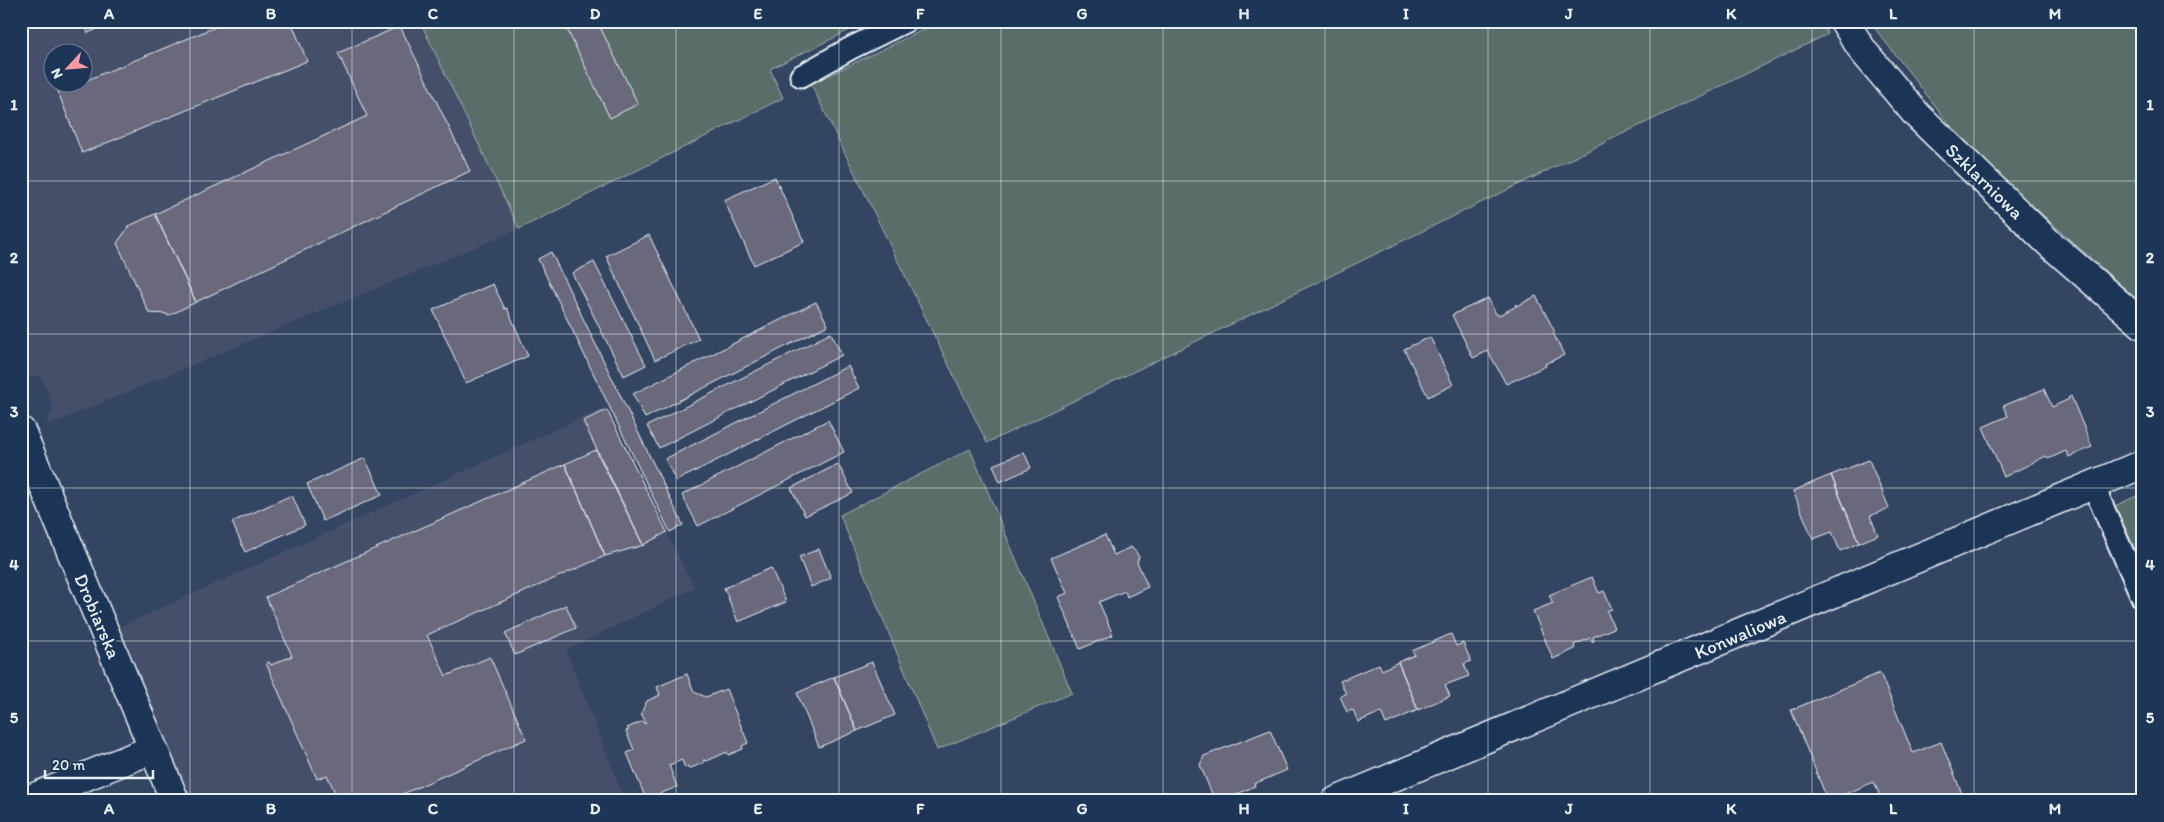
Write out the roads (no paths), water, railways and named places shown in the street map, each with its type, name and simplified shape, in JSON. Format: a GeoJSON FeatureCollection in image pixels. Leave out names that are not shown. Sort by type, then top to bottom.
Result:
{"type":"FeatureCollection","features":[{"type":"Feature","properties":{"kind":"street","name":"Szklarniowa"},"geometry":{"type":"LineString","coordinates":[[1844,21],[1863,51],[1917,115],[2048,243],[2143,325]]}},
{"type":"Feature","properties":{"kind":"street","name":"Drobiarska"},"geometry":{"type":"LineString","coordinates":[[21,431],[175,801]]}},
{"type":"Feature","properties":{"kind":"street","name":"Konwaliowa"},"geometry":{"type":"LineString","coordinates":[[1336,801],[2143,464]]}},
{"type":"Feature","properties":{"kind":"street"},"geometry":{"type":"LineString","coordinates":[[25,801],[153,749]]}},
{"type":"Feature","properties":{"kind":"lane"},"geometry":{"type":"LineString","coordinates":[[802,76],[851,48],[906,21]]}},
{"type":"Feature","properties":{"kind":"lane"},"geometry":{"type":"LineString","coordinates":[[2093,485],[2143,599]]}}]}
